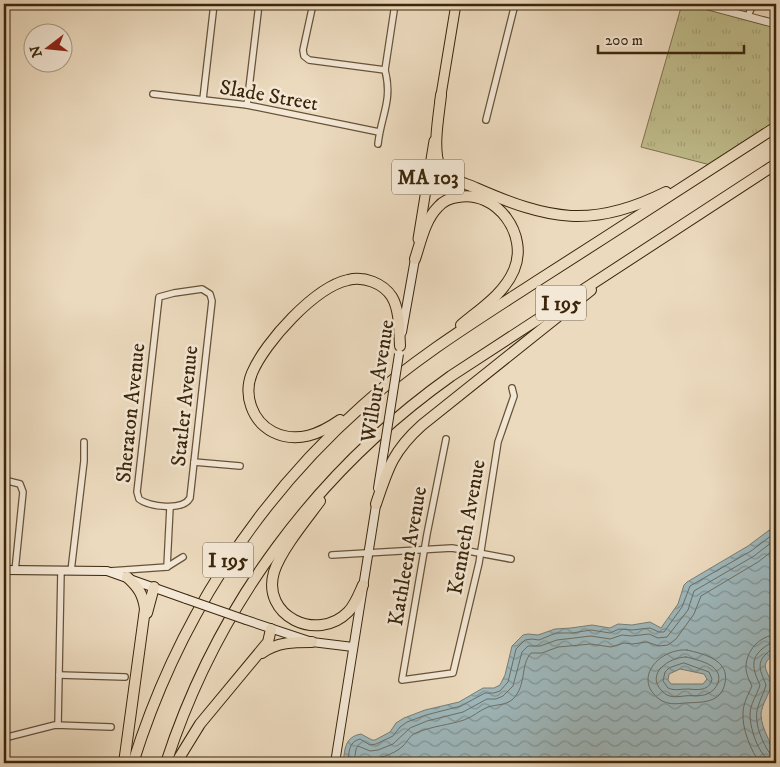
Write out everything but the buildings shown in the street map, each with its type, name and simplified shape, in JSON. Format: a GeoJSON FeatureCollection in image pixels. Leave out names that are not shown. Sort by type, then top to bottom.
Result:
{"type":"FeatureCollection","features":[{"type":"Feature","properties":{"kind":"highway"},"geometry":{"type":"LineString","coordinates":[[441,95],[436,146],[441,169],[446,176],[516,205],[544,213],[557,216],[589,216],[618,211],[645,202],[712,169]]}},
{"type":"Feature","properties":{"kind":"highway","name":"I 195"},"geometry":{"type":"LineString","coordinates":[[133,763],[152,710],[176,653],[196,613],[224,566],[255,522],[294,474],[338,429],[378,392],[420,359],[776,127]]}},
{"type":"Feature","properties":{"kind":"highway","name":"I 195"},"geometry":{"type":"LineString","coordinates":[[166,763],[184,713],[202,672],[226,624],[244,594],[290,528],[318,494],[355,455],[395,419],[451,376],[776,164]]}},
{"type":"Feature","properties":{"kind":"highway"},"geometry":{"type":"LineString","coordinates":[[415,259],[428,220],[433,212],[447,200],[464,196],[479,197],[494,205],[510,223],[518,249],[516,264],[504,287],[420,359]]}},
{"type":"Feature","properties":{"kind":"highway"},"geometry":{"type":"LineString","coordinates":[[376,504],[386,473],[400,447],[414,433],[645,249]]}},
{"type":"Feature","properties":{"kind":"highway"},"geometry":{"type":"LineString","coordinates":[[378,392],[327,428],[308,436],[293,438],[280,435],[261,424],[252,409],[248,391],[256,365],[268,346],[289,321],[302,308],[328,288],[346,280],[356,278],[370,281],[377,284],[392,298],[398,315],[399,350]]}},
{"type":"Feature","properties":{"kind":"highway"},"geometry":{"type":"LineString","coordinates":[[355,455],[302,525],[279,560],[274,572],[273,589],[282,611],[288,616],[304,624],[321,625],[335,621],[348,612],[363,585]]}},
{"type":"Feature","properties":{"kind":"highway"},"geometry":{"type":"LineString","coordinates":[[124,763],[145,609],[138,587],[127,577]]}},
{"type":"Feature","properties":{"kind":"highway"},"geometry":{"type":"LineString","coordinates":[[142,633],[154,587]]}},
{"type":"Feature","properties":{"kind":"highway"},"geometry":{"type":"LineString","coordinates":[[176,763],[200,724],[268,642],[271,629]]}},
{"type":"Feature","properties":{"kind":"highway"},"geometry":{"type":"LineString","coordinates":[[254,660],[264,651],[276,646],[287,643],[312,642]]}},
{"type":"Feature","properties":{"kind":"main road","name":"Wilbur Avenue"},"geometry":{"type":"LineString","coordinates":[[335,763],[399,350],[456,4]]}},
{"type":"Feature","properties":{"kind":"main road"},"geometry":{"type":"LineString","coordinates":[[4,570],[107,571],[312,642],[353,647]]}},
{"type":"Feature","properties":{"kind":"street"},"geometry":{"type":"LineString","coordinates":[[202,99],[214,4]]}},
{"type":"Feature","properties":{"kind":"street"},"geometry":{"type":"LineString","coordinates":[[247,105],[258,4]]}},
{"type":"Feature","properties":{"kind":"street"},"geometry":{"type":"LineString","coordinates":[[313,4],[303,50],[304,56],[309,60],[385,70]]}},
{"type":"Feature","properties":{"kind":"street"},"geometry":{"type":"LineString","coordinates":[[378,144],[379,132],[388,97],[385,70],[395,4]]}},
{"type":"Feature","properties":{"kind":"street"},"geometry":{"type":"LineString","coordinates":[[486,120],[515,4]]}},
{"type":"Feature","properties":{"kind":"street"},"geometry":{"type":"LineString","coordinates":[[701,4],[776,24]]}},
{"type":"Feature","properties":{"kind":"street"},"geometry":{"type":"LineString","coordinates":[[748,16],[753,4]]}},
{"type":"Feature","properties":{"kind":"street","name":"Slade Street"},"geometry":{"type":"LineString","coordinates":[[153,94],[247,105],[379,132]]}},
{"type":"Feature","properties":{"kind":"street","name":"Statler Avenue"},"geometry":{"type":"LineString","coordinates":[[159,297],[202,289],[210,294],[212,301],[189,501],[181,506],[170,507]]}},
{"type":"Feature","properties":{"kind":"street","name":"Sheraton Avenue"},"geometry":{"type":"LineString","coordinates":[[159,297],[137,497],[142,502],[170,507]]}},
{"type":"Feature","properties":{"kind":"street","name":"Kenneth Avenue"},"geometry":{"type":"LineString","coordinates":[[453,673],[480,553],[498,442],[514,396],[512,388]]}},
{"type":"Feature","properties":{"kind":"street","name":"Kathleen Avenue"},"geometry":{"type":"LineString","coordinates":[[446,439],[402,680],[453,673]]}},
{"type":"Feature","properties":{"kind":"street"},"geometry":{"type":"LineString","coordinates":[[71,571],[84,461],[84,442]]}},
{"type":"Feature","properties":{"kind":"street"},"geometry":{"type":"LineString","coordinates":[[194,462],[240,466]]}},
{"type":"Feature","properties":{"kind":"street"},"geometry":{"type":"LineString","coordinates":[[4,480],[15,481],[20,484],[24,492],[15,571]]}},
{"type":"Feature","properties":{"kind":"street"},"geometry":{"type":"LineString","coordinates":[[168,567],[170,507]]}},
{"type":"Feature","properties":{"kind":"street"},"geometry":{"type":"LineString","coordinates":[[332,555],[452,548],[511,559]]}},
{"type":"Feature","properties":{"kind":"street"},"geometry":{"type":"LineString","coordinates":[[107,571],[168,567],[183,557]]}},
{"type":"Feature","properties":{"kind":"street"},"geometry":{"type":"LineString","coordinates":[[58,725],[61,571]]}},
{"type":"Feature","properties":{"kind":"street"},"geometry":{"type":"LineString","coordinates":[[59,675],[125,677]]}},
{"type":"Feature","properties":{"kind":"street"},"geometry":{"type":"LineString","coordinates":[[4,738],[58,725],[111,727]]}},
{"type":"Feature","properties":{"kind":"green space"},"geometry":{"type":"Polygon","coordinates":[[[682,4],[707,4],[776,24],[776,133],[722,168],[641,147],[682,4]]]}},
{"type":"Feature","properties":{"kind":"water"},"geometry":{"type":"Polygon","coordinates":[[[776,525],[776,652],[767,661],[765,667],[772,684],[761,714],[763,727],[774,751],[776,763],[343,763],[346,745],[355,736],[361,734],[375,740],[390,732],[396,723],[404,718],[425,710],[459,702],[483,688],[494,688],[500,685],[505,675],[512,646],[523,635],[538,635],[555,629],[592,625],[610,628],[618,624],[632,625],[650,622],[661,628],[678,604],[684,585],[687,582],[748,546],[776,525]],[[680,669],[669,674],[668,680],[671,684],[703,684],[707,679],[704,674],[680,669]]]}}]}
